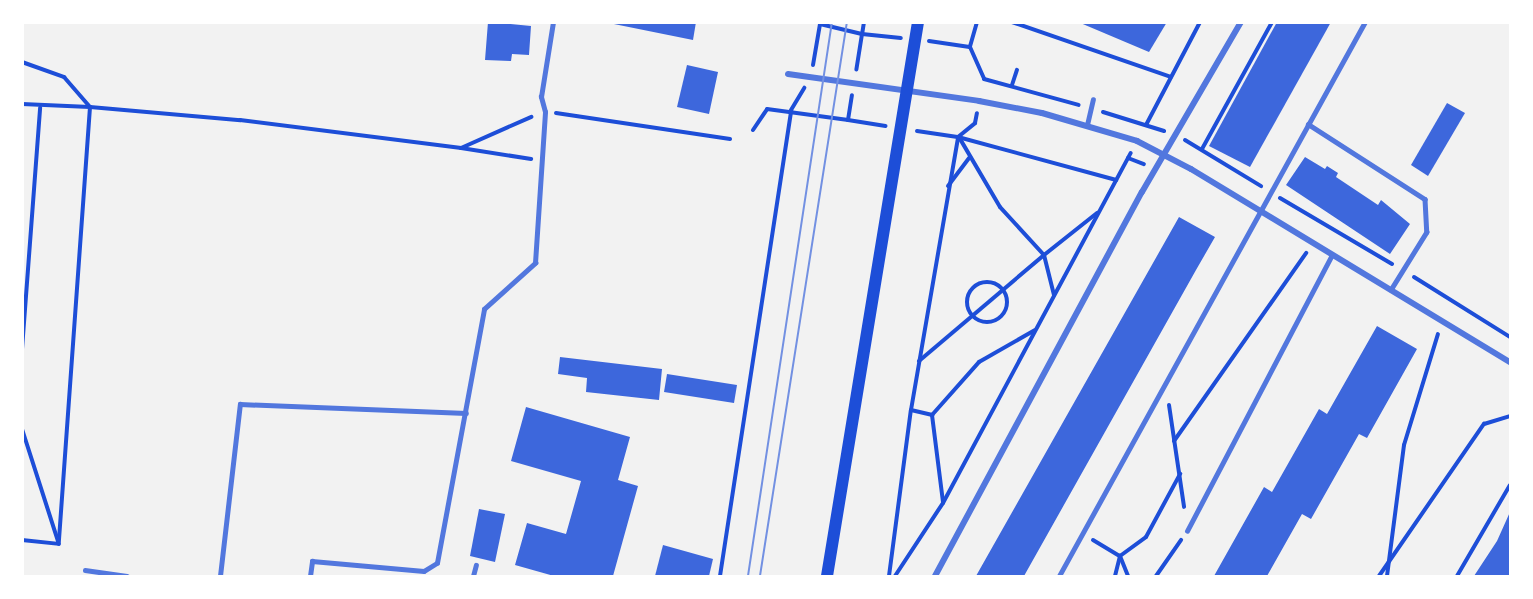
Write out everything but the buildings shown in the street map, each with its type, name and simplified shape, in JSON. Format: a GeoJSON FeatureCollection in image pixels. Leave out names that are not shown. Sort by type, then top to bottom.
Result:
{"type":"FeatureCollection","features":[{"type":"Feature","properties":{"kind":"main road"},"geometry":{"type":"LineString","coordinates":[[827,576],[918,22]]}},
{"type":"Feature","properties":{"kind":"street"},"geometry":{"type":"LineString","coordinates":[[935,576],[1165,155],[1241,22]]}},
{"type":"Feature","properties":{"kind":"street"},"geometry":{"type":"LineString","coordinates":[[788,74],[907,89],[1087,125],[1137,141],[1165,155],[1510,362]]}},
{"type":"Feature","properties":{"kind":"lane"},"geometry":{"type":"LineString","coordinates":[[310,576],[312,561],[424,571],[437,563],[484,309],[535,263],[545,112],[541,97],[553,22]]}},
{"type":"Feature","properties":{"kind":"lane"},"geometry":{"type":"LineString","coordinates":[[1059,576],[1365,22]]}},
{"type":"Feature","properties":{"kind":"lane"},"geometry":{"type":"LineString","coordinates":[[1087,125],[1093,100]]}},
{"type":"Feature","properties":{"kind":"lane"},"geometry":{"type":"LineString","coordinates":[[1308,124],[1425,199],[1427,232],[1391,290]]}},
{"type":"Feature","properties":{"kind":"lane"},"geometry":{"type":"LineString","coordinates":[[1187,531],[1332,255]]}},
{"type":"Feature","properties":{"kind":"lane"},"geometry":{"type":"LineString","coordinates":[[220,576],[240,404],[466,413]]}},
{"type":"Feature","properties":{"kind":"lane"},"geometry":{"type":"LineString","coordinates":[[473,576],[476,565]]}},
{"type":"Feature","properties":{"kind":"lane"},"geometry":{"type":"LineString","coordinates":[[86,570],[127,576]]}},
{"type":"Feature","properties":{"kind":"path"},"geometry":{"type":"LineString","coordinates":[[862,34],[864,22]]}},
{"type":"Feature","properties":{"kind":"path"},"geometry":{"type":"LineString","coordinates":[[970,47],[977,22]]}},
{"type":"Feature","properties":{"kind":"path"},"geometry":{"type":"LineString","coordinates":[[1012,22],[1171,77]]}},
{"type":"Feature","properties":{"kind":"path"},"geometry":{"type":"LineString","coordinates":[[895,576],[943,503],[1200,22]]}},
{"type":"Feature","properties":{"kind":"path"},"geometry":{"type":"LineString","coordinates":[[1202,149],[1272,22]]}},
{"type":"Feature","properties":{"kind":"path"},"geometry":{"type":"LineString","coordinates":[[22,62],[64,77],[90,107],[59,544]]}},
{"type":"Feature","properties":{"kind":"path"},"geometry":{"type":"LineString","coordinates":[[1012,85],[1017,70]]}},
{"type":"Feature","properties":{"kind":"path"},"geometry":{"type":"LineString","coordinates":[[22,104],[40,108],[90,107],[240,120],[542,160]]}},
{"type":"Feature","properties":{"kind":"path"},"geometry":{"type":"LineString","coordinates":[[22,349],[40,108]]}},
{"type":"Feature","properties":{"kind":"path"},"geometry":{"type":"LineString","coordinates":[[720,576],[791,110],[767,109],[753,130]]}},
{"type":"Feature","properties":{"kind":"path"},"geometry":{"type":"LineString","coordinates":[[461,148],[545,112],[730,139]]}},
{"type":"Feature","properties":{"kind":"path"},"geometry":{"type":"LineString","coordinates":[[958,137],[1116,180]]}},
{"type":"Feature","properties":{"kind":"path"},"geometry":{"type":"LineString","coordinates":[[958,137],[1000,207],[1044,255],[1054,295]]}},
{"type":"Feature","properties":{"kind":"path"},"geometry":{"type":"LineString","coordinates":[[889,576],[911,410],[947,188],[958,137]]}},
{"type":"Feature","properties":{"kind":"path"},"geometry":{"type":"LineString","coordinates":[[947,188],[969,158]]}},
{"type":"Feature","properties":{"kind":"path"},"geometry":{"type":"LineString","coordinates":[[919,361],[969,315],[1100,211]]}},
{"type":"Feature","properties":{"kind":"path"},"geometry":{"type":"LineString","coordinates":[[1174,441],[1312,243],[1322,223]]}},
{"type":"Feature","properties":{"kind":"path"},"geometry":{"type":"LineString","coordinates":[[987,280],[1002,291],[1008,303],[996,319],[986,322],[969,315],[966,305],[970,291],[987,280]]}},
{"type":"Feature","properties":{"kind":"path"},"geometry":{"type":"LineString","coordinates":[[1387,576],[1404,445],[1444,323],[1456,302]]}},
{"type":"Feature","properties":{"kind":"path"},"geometry":{"type":"LineString","coordinates":[[943,503],[932,416],[979,362],[1036,329]]}},
{"type":"Feature","properties":{"kind":"path"},"geometry":{"type":"LineString","coordinates":[[1156,576],[1187,531],[1166,383]]}},
{"type":"Feature","properties":{"kind":"path"},"geometry":{"type":"LineString","coordinates":[[911,410],[932,416]]}},
{"type":"Feature","properties":{"kind":"path"},"geometry":{"type":"LineString","coordinates":[[1379,576],[1387,570],[1484,423],[1510,416]]}},
{"type":"Feature","properties":{"kind":"path"},"geometry":{"type":"LineString","coordinates":[[22,429],[59,544]]}},
{"type":"Feature","properties":{"kind":"path"},"geometry":{"type":"LineString","coordinates":[[1115,576],[1120,556],[1146,537],[1180,473]]}},
{"type":"Feature","properties":{"kind":"path"},"geometry":{"type":"LineString","coordinates":[[1457,576],[1510,485]]}},
{"type":"Feature","properties":{"kind":"path"},"geometry":{"type":"LineString","coordinates":[[1082,534],[1120,556],[1128,576]]}},
{"type":"Feature","properties":{"kind":"path"},"geometry":{"type":"LineString","coordinates":[[22,540],[59,544]]}},
{"type":"Feature","properties":{"kind":"tram line"},"geometry":{"type":"LineString","coordinates":[[748,576],[832,22]]}},
{"type":"Feature","properties":{"kind":"tram line"},"geometry":{"type":"LineString","coordinates":[[760,576],[847,22]]}}]}
